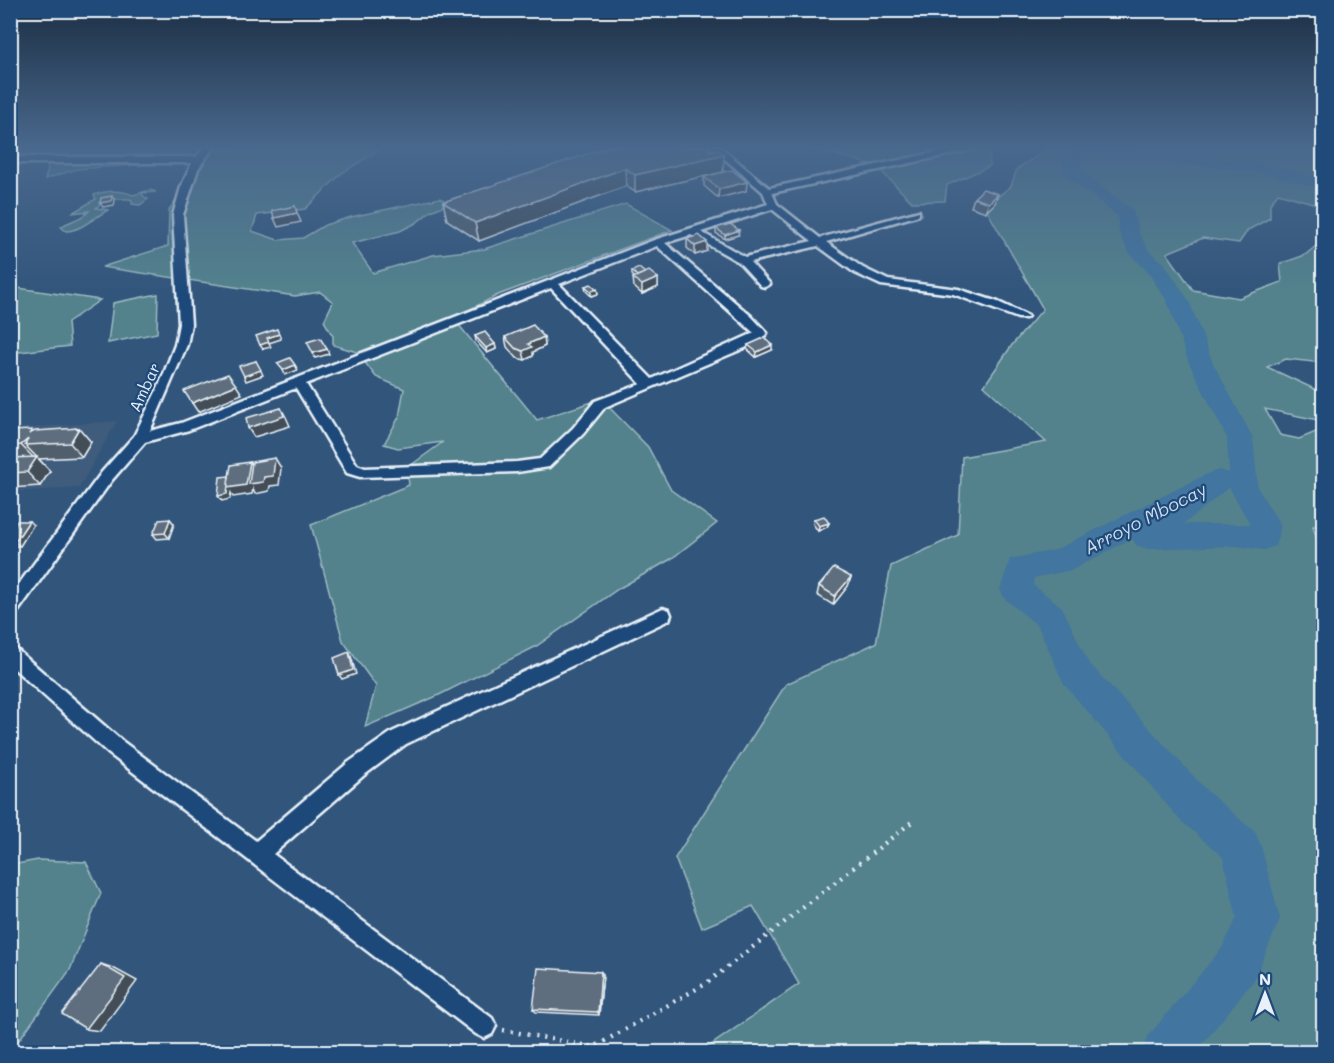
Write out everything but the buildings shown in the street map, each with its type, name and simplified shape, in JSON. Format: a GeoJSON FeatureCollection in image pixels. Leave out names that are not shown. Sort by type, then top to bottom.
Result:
{"type":"FeatureCollection","features":[{"type":"Feature","properties":{"kind":"street","name":"Ambar"},"geometry":{"type":"LineString","coordinates":[[14,600],[107,476],[140,438],[182,345],[185,324],[178,215],[183,196]]}},
{"type":"Feature","properties":{"kind":"street"},"geometry":{"type":"LineString","coordinates":[[769,196],[773,205],[869,276],[885,283],[945,289],[984,299],[1022,316]]}},
{"type":"Feature","properties":{"kind":"street"},"geometry":{"type":"LineString","coordinates":[[140,438],[184,427],[658,242],[773,205]]}},
{"type":"Feature","properties":{"kind":"street"},"geometry":{"type":"LineString","coordinates":[[743,260],[811,246],[819,241],[916,213]]}},
{"type":"Feature","properties":{"kind":"street"},"geometry":{"type":"LineString","coordinates":[[694,232],[743,260],[765,284]]}},
{"type":"Feature","properties":{"kind":"street"},"geometry":{"type":"LineString","coordinates":[[298,382],[351,469],[365,472],[517,467],[544,463],[578,431],[600,404],[650,386],[755,339],[761,333],[747,318],[658,242]]}},
{"type":"Feature","properties":{"kind":"street"},"geometry":{"type":"LineString","coordinates":[[552,283],[650,386]]}},
{"type":"Feature","properties":{"kind":"street"},"geometry":{"type":"LineString","coordinates":[[257,854],[356,769],[399,738],[663,615]]}},
{"type":"Feature","properties":{"kind":"street"},"geometry":{"type":"LineString","coordinates":[[10,654],[115,747],[484,1026]]}},
{"type":"Feature","properties":{"kind":"path"},"geometry":{"type":"LineString","coordinates":[[484,1026],[594,1047],[707,983],[913,820]]}},
{"type":"Feature","properties":{"kind":"shaded area"},"geometry":{"type":"Polygon","coordinates":[[[117,421],[79,488],[11,492],[11,429],[117,421]]]}},
{"type":"Feature","properties":{"kind":"green space"},"geometry":{"type":"Polygon","coordinates":[[[94,196],[143,196],[148,199],[140,205],[132,204],[132,200],[129,199],[105,199],[96,208],[108,210],[77,229],[66,231],[61,227],[83,216],[89,211],[72,213],[96,199],[94,196]]]}},
{"type":"Feature","properties":{"kind":"green space"},"geometry":{"type":"Polygon","coordinates":[[[179,196],[319,196],[305,209],[257,215],[252,231],[278,240],[303,238],[325,225],[351,217],[440,198],[450,203],[431,211],[416,223],[400,231],[352,243],[373,273],[433,255],[484,249],[626,204],[672,230],[498,295],[453,318],[537,420],[601,399],[648,447],[671,490],[717,523],[671,559],[618,589],[535,647],[437,696],[365,727],[376,686],[343,641],[311,525],[409,485],[407,468],[443,442],[398,448],[384,444],[399,417],[404,389],[376,377],[357,352],[333,345],[333,336],[324,321],[333,302],[320,292],[295,296],[102,267],[168,246],[169,210],[179,196]]]}},
{"type":"Feature","properties":{"kind":"green space"},"geometry":{"type":"Polygon","coordinates":[[[906,196],[946,196],[945,201],[912,202],[906,196]]]}},
{"type":"Feature","properties":{"kind":"green space"},"geometry":{"type":"Polygon","coordinates":[[[999,196],[1276,196],[1270,204],[1270,218],[1248,230],[1239,243],[1203,238],[1167,253],[1193,290],[1239,298],[1282,282],[1280,264],[1305,255],[1323,240],[1323,363],[1286,359],[1267,367],[1323,393],[1323,421],[1265,409],[1280,435],[1299,439],[1323,429],[1323,527],[1313,526],[1324,564],[1323,1052],[701,1052],[799,984],[753,906],[702,928],[675,858],[786,684],[876,643],[891,566],[958,535],[962,457],[1046,442],[984,386],[1012,345],[1043,309],[985,207],[999,196]]]}},
{"type":"Feature","properties":{"kind":"green space"},"geometry":{"type":"Polygon","coordinates":[[[1287,196],[1323,196],[1323,206],[1287,196]]]}},
{"type":"Feature","properties":{"kind":"green space"},"geometry":{"type":"Polygon","coordinates":[[[10,287],[100,300],[68,322],[70,346],[11,353],[10,287]]]}},
{"type":"Feature","properties":{"kind":"green space"},"geometry":{"type":"Polygon","coordinates":[[[158,294],[157,333],[108,343],[113,303],[158,294]]]}},
{"type":"Feature","properties":{"kind":"green space"},"geometry":{"type":"Polygon","coordinates":[[[38,860],[86,862],[101,893],[70,970],[11,1051],[11,865],[38,860]]]}},
{"type":"Feature","properties":{"kind":"waterway","name":"Arroyo Mbocay"},"geometry":{"type":"LineString","coordinates":[[1102,196],[1126,214],[1129,233],[1140,254],[1156,268],[1178,301],[1201,363],[1240,438],[1244,490],[1266,526],[1264,538],[1236,534],[1147,537],[1219,480],[1061,561],[1021,568],[1016,590],[1050,617],[1076,673],[1194,806],[1241,846],[1259,919],[1238,964],[1166,1052]]}}]}
